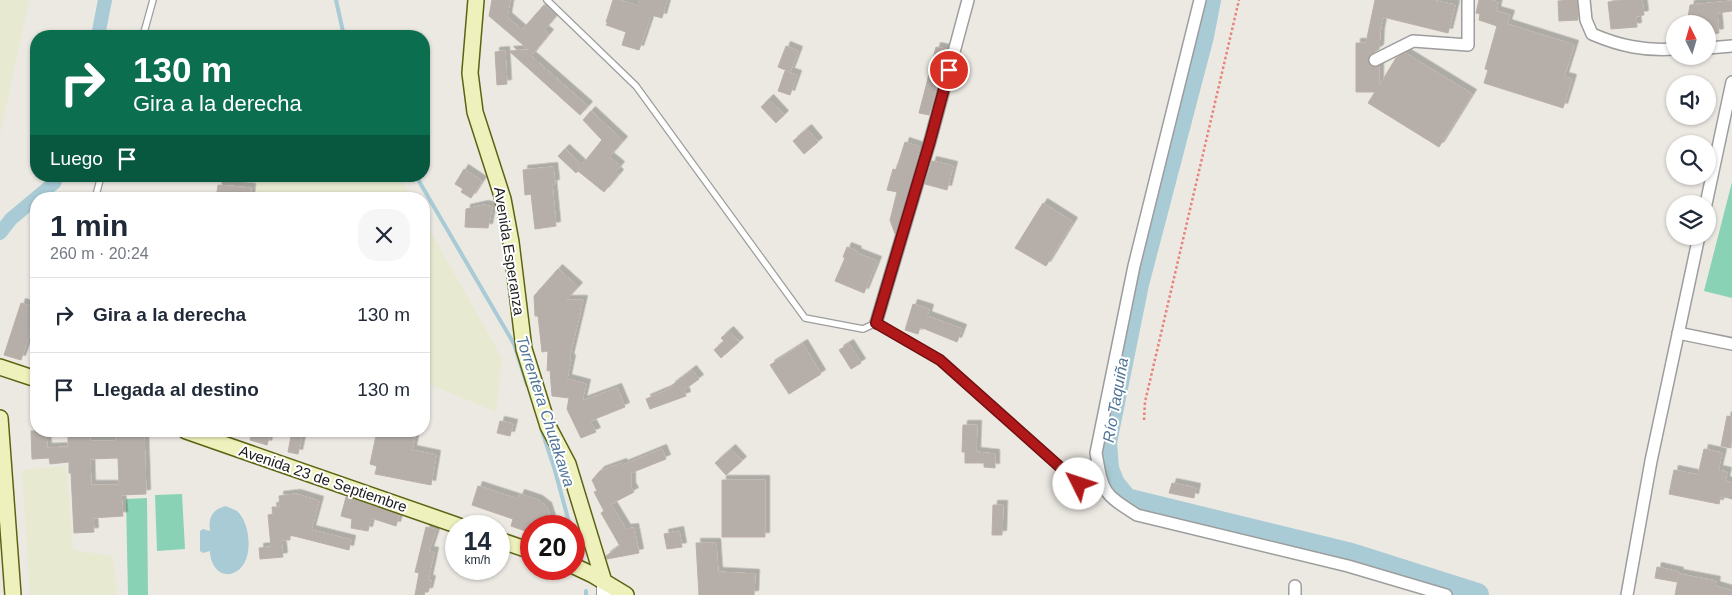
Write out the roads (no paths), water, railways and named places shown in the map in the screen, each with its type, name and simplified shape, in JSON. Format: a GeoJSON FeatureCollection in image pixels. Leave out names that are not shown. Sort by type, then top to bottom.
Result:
{"type":"FeatureCollection","features":[{"type":"Feature","properties":{"kind":"main road","name":"Avenida Esperanza"},"geometry":{"type":"LineString","coordinates":[[476,0],[470,73],[475,112],[503,199],[511,242],[524,349],[548,426],[568,464],[600,584]]}},
{"type":"Feature","properties":{"kind":"main road"},"geometry":{"type":"LineString","coordinates":[[0,367],[30,377]]}},
{"type":"Feature","properties":{"kind":"main road"},"geometry":{"type":"LineString","coordinates":[[0,418],[13,595]]}},
{"type":"Feature","properties":{"kind":"main road","name":"Avenida 23 de Septiembre"},"geometry":{"type":"LineString","coordinates":[[203,437],[445,521]]}},
{"type":"Feature","properties":{"kind":"main road"},"geometry":{"type":"LineString","coordinates":[[585,574],[600,584],[626,595]]}},
{"type":"Feature","properties":{"kind":"street"},"geometry":{"type":"LineString","coordinates":[[876,323],[930,141],[968,0]]}},
{"type":"Feature","properties":{"kind":"street"},"geometry":{"type":"LineString","coordinates":[[1200,0],[1134,266],[1096,453],[1101,483],[1114,501],[1137,515],[1348,566],[1446,595]]}},
{"type":"Feature","properties":{"kind":"street"},"geometry":{"type":"LineString","coordinates":[[1375,60],[1413,41],[1468,45],[1468,0]]}},
{"type":"Feature","properties":{"kind":"street"},"geometry":{"type":"LineString","coordinates":[[1584,0],[1586,20],[1592,34],[1610,42],[1652,50],[1666,49]]}},
{"type":"Feature","properties":{"kind":"street"},"geometry":{"type":"LineString","coordinates":[[1716,47],[1732,46]]}},
{"type":"Feature","properties":{"kind":"street"},"geometry":{"type":"LineString","coordinates":[[1708,195],[1732,82]]}},
{"type":"Feature","properties":{"kind":"street"},"geometry":{"type":"LineString","coordinates":[[1627,595],[1651,461],[1697,245]]}},
{"type":"Feature","properties":{"kind":"street"},"geometry":{"type":"LineString","coordinates":[[1678,333],[1732,344]]}},
{"type":"Feature","properties":{"kind":"lane"},"geometry":{"type":"LineString","coordinates":[[145,30],[153,0]]}},
{"type":"Feature","properties":{"kind":"lane"},"geometry":{"type":"LineString","coordinates":[[547,0],[636,86],[806,318],[864,329],[876,323],[940,360],[1079,484]]}},
{"type":"Feature","properties":{"kind":"water"},"geometry":{"type":"Polygon","coordinates":[[[226,506],[237,511],[242,517],[249,542],[246,559],[237,571],[231,574],[221,573],[214,566],[210,551],[203,553],[200,551],[200,531],[203,529],[210,531],[212,514],[226,506]]]}},
{"type":"Feature","properties":{"kind":"waterway"},"geometry":{"type":"LineString","coordinates":[[99,30],[105,0]]}},
{"type":"Feature","properties":{"kind":"waterway","name":"Torrentera Chutakawa"},"geometry":{"type":"LineString","coordinates":[[336,0],[343,30]]}},
{"type":"Feature","properties":{"kind":"waterway","name":"Río Taquiña"},"geometry":{"type":"LineString","coordinates":[[1209,0],[1202,36],[1137,284],[1105,442],[1107,469],[1113,484],[1126,500],[1351,555],[1477,595]]}},
{"type":"Feature","properties":{"kind":"waterway"},"geometry":{"type":"LineString","coordinates":[[43,192],[54,182]]}},
{"type":"Feature","properties":{"kind":"waterway","name":"Torrentera Chutakawa"},"geometry":{"type":"LineString","coordinates":[[420,182],[425,192]]}},
{"type":"Feature","properties":{"kind":"waterway","name":"Torrentera Chutakawa"},"geometry":{"type":"LineString","coordinates":[[430,200],[514,344],[527,385]]}},
{"type":"Feature","properties":{"kind":"waterway"},"geometry":{"type":"LineString","coordinates":[[0,233],[11,219],[30,203]]}},
{"type":"Feature","properties":{"kind":"waterway","name":"Torrentera Chutakawa"},"geometry":{"type":"LineString","coordinates":[[541,428],[567,515]]}}]}
